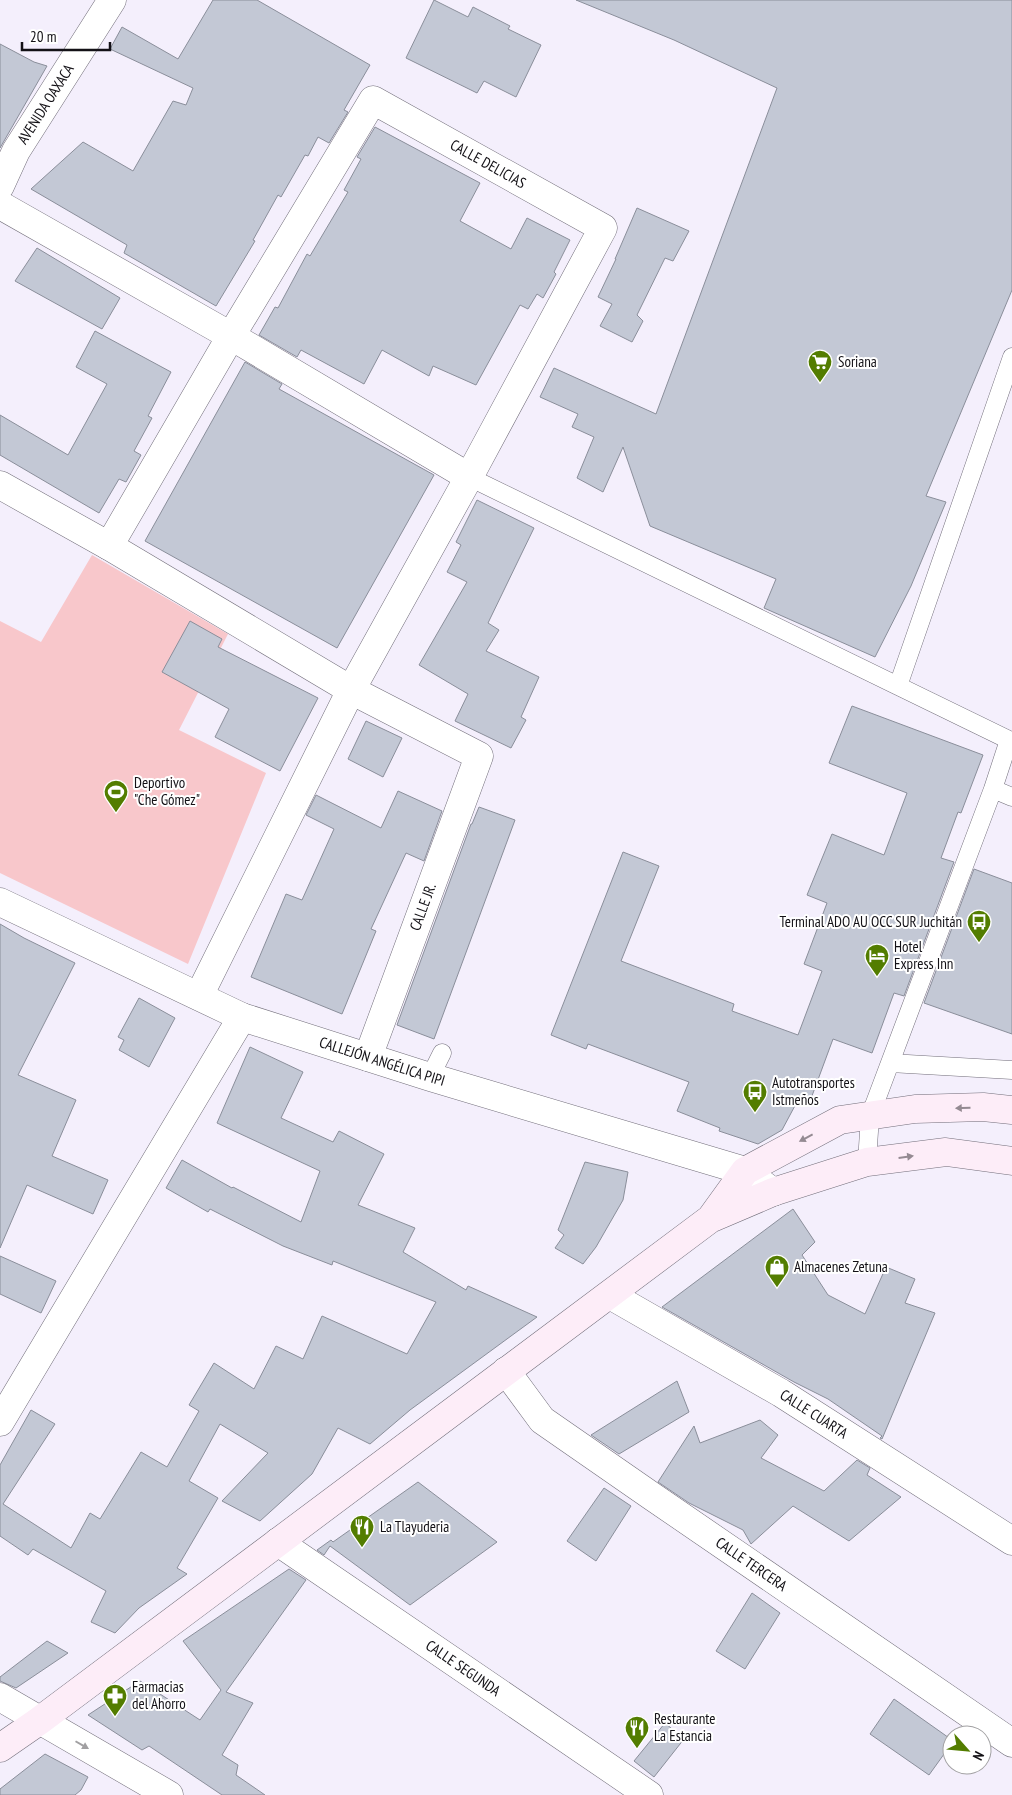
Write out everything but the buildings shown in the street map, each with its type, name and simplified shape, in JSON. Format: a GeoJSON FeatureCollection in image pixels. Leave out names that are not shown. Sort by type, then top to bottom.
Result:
{"type":"FeatureCollection","features":[{"type":"Feature","properties":{"kind":"street","name":"AVENIDA OAXACA"},"geometry":{"type":"LineString","coordinates":[[0,186],[8,148],[112,0]]}},
{"type":"Feature","properties":{"kind":"street","name":"CALLE DELICIAS"},"geometry":{"type":"LineString","coordinates":[[231,336],[373,100],[603,228],[469,477]]}},
{"type":"Feature","properties":{"kind":"street"},"geometry":{"type":"LineString","coordinates":[[0,205],[231,336],[469,477],[351,690],[199,996]]}},
{"type":"Feature","properties":{"kind":"street"},"geometry":{"type":"LineString","coordinates":[[108,546],[231,336]]}},
{"type":"Feature","properties":{"kind":"street"},"geometry":{"type":"LineString","coordinates":[[0,485],[108,546],[351,690]]}},
{"type":"Feature","properties":{"kind":"street","name":"CALLE JR."},"geometry":{"type":"LineString","coordinates":[[351,690],[479,756],[368,1057]]}},
{"type":"Feature","properties":{"kind":"street","name":"CALLEJÓN ANGÉLICA PIPI"},"geometry":{"type":"LineString","coordinates":[[0,902],[242,1017],[368,1057],[436,1065],[745,1171],[772,1192]]}},
{"type":"Feature","properties":{"kind":"street"},"geometry":{"type":"LineString","coordinates":[[0,1422],[242,1017]]}},
{"type":"Feature","properties":{"kind":"street"},"geometry":{"type":"LineString","coordinates":[[710,1219],[745,1171],[840,1120],[915,1110],[983,1107],[1012,1110]]}},
{"type":"Feature","properties":{"kind":"street"},"geometry":{"type":"LineString","coordinates":[[0,1748],[39,1721],[710,1219],[772,1192],[867,1162],[946,1152],[1012,1160]]}},
{"type":"Feature","properties":{"kind":"street","name":"CALLE CUARTA"},"geometry":{"type":"LineString","coordinates":[[610,1295],[781,1393],[1012,1541]]}},
{"type":"Feature","properties":{"kind":"street","name":"CALLE TERCERA"},"geometry":{"type":"LineString","coordinates":[[506,1371],[542,1420],[1012,1743]]}},
{"type":"Feature","properties":{"kind":"street","name":"CALLE SEGUNDA"},"geometry":{"type":"LineString","coordinates":[[278,1542],[649,1795]]}},
{"type":"Feature","properties":{"kind":"street"},"geometry":{"type":"LineString","coordinates":[[0,1697],[169,1795]]}},
{"type":"Feature","properties":{"kind":"lane"},"geometry":{"type":"LineString","coordinates":[[898,686],[1012,357]]}},
{"type":"Feature","properties":{"kind":"lane"},"geometry":{"type":"LineString","coordinates":[[469,477],[1008,740],[993,789],[870,1116],[867,1162]]}},
{"type":"Feature","properties":{"kind":"lane"},"geometry":{"type":"LineString","coordinates":[[993,789],[1012,797]]}},
{"type":"Feature","properties":{"kind":"lane"},"geometry":{"type":"LineString","coordinates":[[890,1063],[1012,1070]]}},
{"type":"Feature","properties":{"kind":"shaded area"},"geometry":{"type":"Polygon","coordinates":[[[92,555],[228,634],[179,730],[266,773],[188,964],[0,873],[0,621],[41,642],[92,555]]]}},
{"type":"Feature","properties":{"kind":"place","name":"Soriana"},"geometry":{"type":"Point","coordinates":[820,383]}},
{"type":"Feature","properties":{"kind":"place","name":"Deportivo \"Che Gómez\""},"geometry":{"type":"Point","coordinates":[116,813]}},
{"type":"Feature","properties":{"kind":"place","name":"Terminal ADO AU OCC SUR Juchitán"},"geometry":{"type":"Point","coordinates":[979,943]}},
{"type":"Feature","properties":{"kind":"place","name":"Hotel Express Inn"},"geometry":{"type":"Point","coordinates":[877,977]}},
{"type":"Feature","properties":{"kind":"place","name":"Autotransportes Istmeños"},"geometry":{"type":"Point","coordinates":[755,1113]}},
{"type":"Feature","properties":{"kind":"place","name":"Almacenes Zetuna"},"geometry":{"type":"Point","coordinates":[777,1288]}},
{"type":"Feature","properties":{"kind":"place","name":"La Tlayuderia"},"geometry":{"type":"Point","coordinates":[362,1548]}},
{"type":"Feature","properties":{"kind":"place","name":"Farmacias del Ahorro"},"geometry":{"type":"Point","coordinates":[115,1717]}},
{"type":"Feature","properties":{"kind":"place","name":"Restaurante La Estancia"},"geometry":{"type":"Point","coordinates":[637,1749]}}]}
